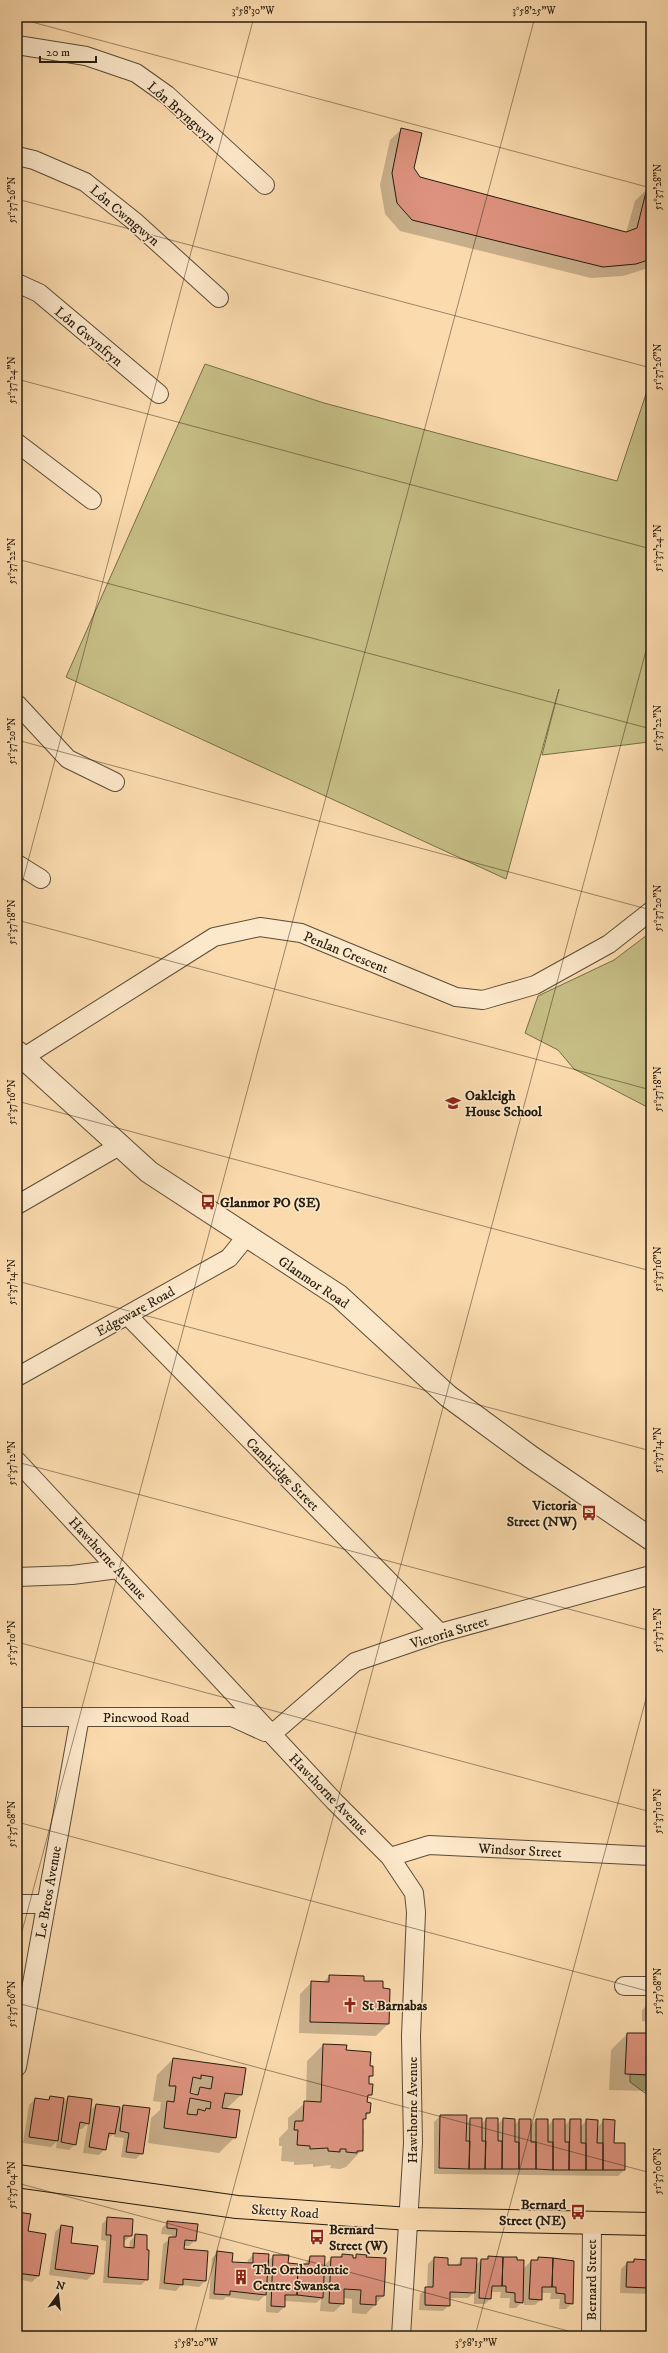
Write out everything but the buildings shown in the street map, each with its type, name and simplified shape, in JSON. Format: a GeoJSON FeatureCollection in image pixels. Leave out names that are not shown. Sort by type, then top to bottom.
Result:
{"type":"FeatureCollection","features":[{"type":"Feature","properties":{"kind":"main road","name":"Sketty Road"},"geometry":{"type":"LineString","coordinates":[[17,2176],[237,2208],[410,2219],[592,2224],[651,2224]]}},
{"type":"Feature","properties":{"kind":"street","name":"Lôn Bryngwyn"},"geometry":{"type":"LineString","coordinates":[[17,45],[86,56],[136,73],[167,95],[265,185]]}},
{"type":"Feature","properties":{"kind":"street","name":"Lôn Cwmgwyn"},"geometry":{"type":"LineString","coordinates":[[17,156],[34,160],[85,182],[134,221],[219,298]]}},
{"type":"Feature","properties":{"kind":"street","name":"Lôn Gwynfryn"},"geometry":{"type":"LineString","coordinates":[[17,282],[40,293],[158,394]]}},
{"type":"Feature","properties":{"kind":"street"},"geometry":{"type":"LineString","coordinates":[[17,443],[92,500]]}},
{"type":"Feature","properties":{"kind":"street"},"geometry":{"type":"LineString","coordinates":[[17,704],[68,759],[115,782]]}},
{"type":"Feature","properties":{"kind":"street"},"geometry":{"type":"LineString","coordinates":[[17,864],[41,879]]}},
{"type":"Feature","properties":{"kind":"street","name":"Penlan Crescent"},"geometry":{"type":"LineString","coordinates":[[20,1055],[214,937],[260,927],[301,933],[456,997],[483,1000],[535,985],[609,944],[651,911]]}},
{"type":"Feature","properties":{"kind":"street","name":"Glanmor Road"},"geometry":{"type":"LineString","coordinates":[[20,1055],[149,1172],[246,1237],[339,1296],[448,1396],[531,1457],[651,1539]]}},
{"type":"Feature","properties":{"kind":"street"},"geometry":{"type":"LineString","coordinates":[[17,1205],[119,1146]]}},
{"type":"Feature","properties":{"kind":"street","name":"Edgeware Road"},"geometry":{"type":"LineString","coordinates":[[17,1377],[229,1258],[246,1237]]}},
{"type":"Feature","properties":{"kind":"street","name":"Cambridge Street"},"geometry":{"type":"LineString","coordinates":[[127,1315],[440,1633]]}},
{"type":"Feature","properties":{"kind":"street","name":"Hawthorne Avenue"},"geometry":{"type":"LineString","coordinates":[[17,1461],[272,1734],[390,1857],[414,1893],[416,1912],[411,2036],[413,2143],[410,2219],[401,2336]]}},
{"type":"Feature","properties":{"kind":"street"},"geometry":{"type":"LineString","coordinates":[[17,1576],[72,1575],[118,1568]]}},
{"type":"Feature","properties":{"kind":"street","name":"Victoria Street"},"geometry":{"type":"LineString","coordinates":[[272,1734],[355,1662],[440,1633],[651,1575]]}},
{"type":"Feature","properties":{"kind":"street","name":"Le Breos Avenue"},"geometry":{"type":"LineString","coordinates":[[17,2067],[45,1904],[80,1717]]}},
{"type":"Feature","properties":{"kind":"street","name":"Pinewood Road"},"geometry":{"type":"LineString","coordinates":[[17,1718],[232,1717],[272,1734]]}},
{"type":"Feature","properties":{"kind":"street","name":"Windsor Street"},"geometry":{"type":"LineString","coordinates":[[390,1857],[429,1845],[651,1856]]}},
{"type":"Feature","properties":{"kind":"street"},"geometry":{"type":"LineString","coordinates":[[17,1904],[45,1904]]}},
{"type":"Feature","properties":{"kind":"street"},"geometry":{"type":"LineString","coordinates":[[624,1986],[651,1986]]}},
{"type":"Feature","properties":{"kind":"street","name":"Bernard Street"},"geometry":{"type":"LineString","coordinates":[[591,2336],[592,2224]]}},
{"type":"Feature","properties":{"kind":"shaded area"},"geometry":{"type":"Polygon","coordinates":[[[205,364],[324,403],[617,481],[651,379],[651,737],[649,742],[542,755],[559,689],[506,879],[66,677],[205,364]]]}},
{"type":"Feature","properties":{"kind":"shaded area"},"geometry":{"type":"Polygon","coordinates":[[[651,932],[651,1109],[574,1069],[558,1050],[525,1033],[538,996],[614,960],[651,932]]]}},
{"type":"Feature","properties":{"kind":"shaded area"},"geometry":{"type":"Polygon","coordinates":[[[630,2074],[651,2075],[651,2093],[645,2093],[630,2082],[630,2074]]]}},
{"type":"Feature","properties":{"kind":"place","name":"Oakleigh House School"},"geometry":{"type":"Point","coordinates":[453,1103]}},
{"type":"Feature","properties":{"kind":"place","name":"Glanmor PO (SE)"},"geometry":{"type":"Point","coordinates":[208,1202]}},
{"type":"Feature","properties":{"kind":"place","name":"Victoria Street (NW)"},"geometry":{"type":"Point","coordinates":[589,1513]}},
{"type":"Feature","properties":{"kind":"place","name":"St Barnabas"},"geometry":{"type":"Point","coordinates":[350,2005]}},
{"type":"Feature","properties":{"kind":"place","name":"Bernard Street (NE)"},"geometry":{"type":"Point","coordinates":[578,2212]}},
{"type":"Feature","properties":{"kind":"place","name":"Bernard Street (W)"},"geometry":{"type":"Point","coordinates":[317,2237]}},
{"type":"Feature","properties":{"kind":"place","name":"The Orthodontic Centre Swansea"},"geometry":{"type":"Point","coordinates":[241,2277]}}]}
